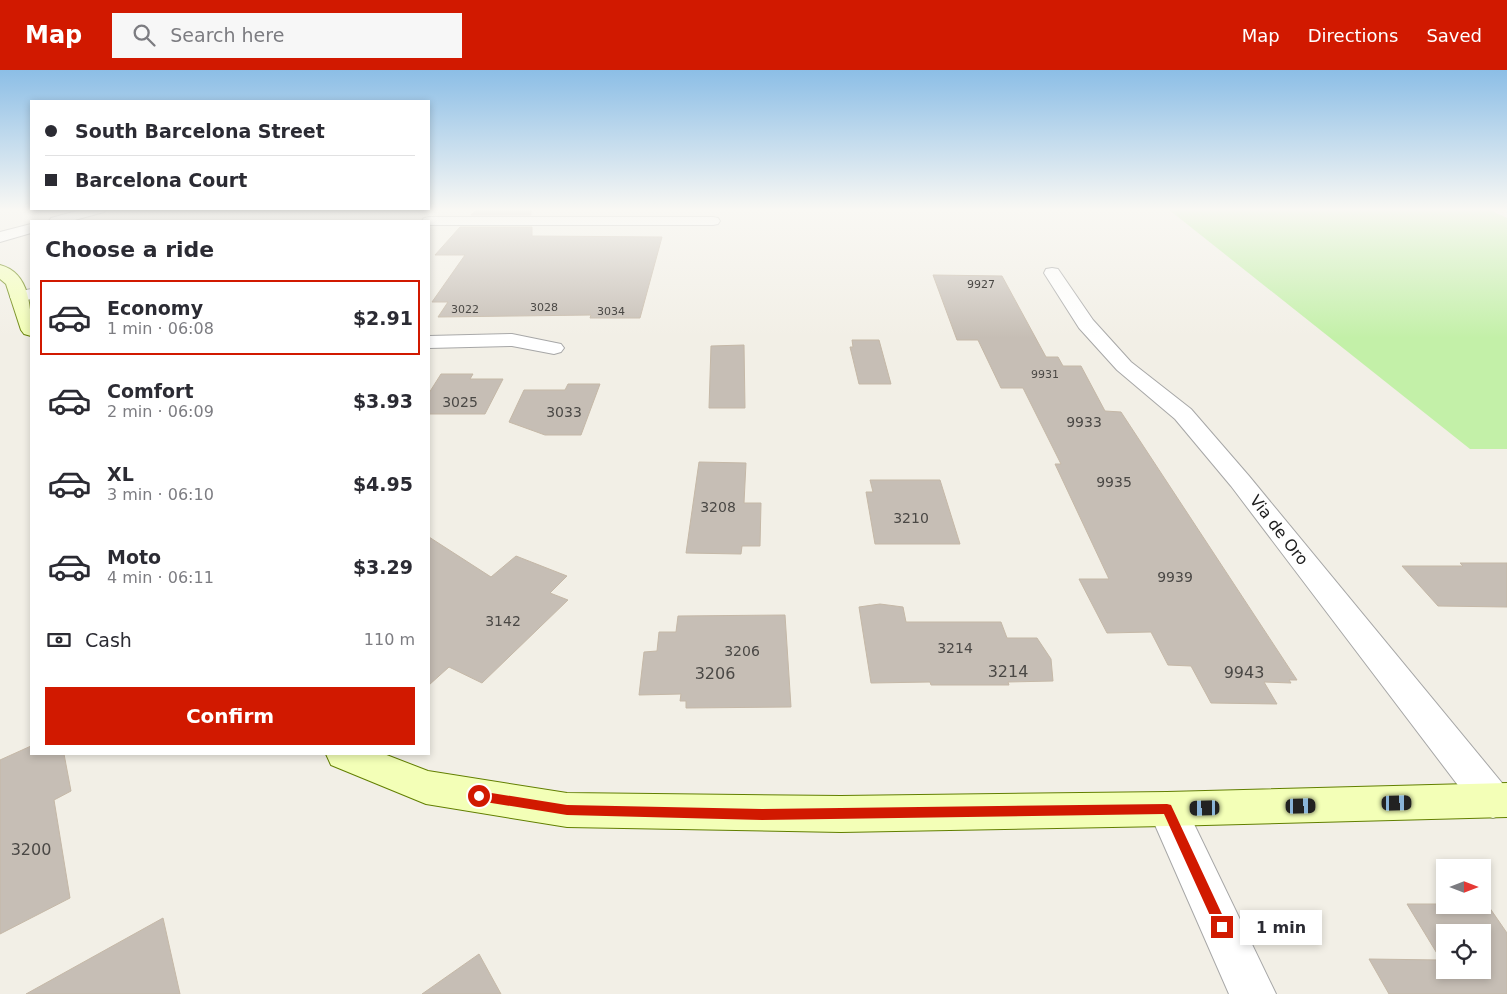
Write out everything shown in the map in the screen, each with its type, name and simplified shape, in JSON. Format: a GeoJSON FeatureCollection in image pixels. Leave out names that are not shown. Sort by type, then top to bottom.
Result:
{"type":"FeatureCollection","features":[{"type":"Feature","properties":{"kind":"main road"},"geometry":{"type":"LineString","coordinates":[[0,270],[25,295],[30,324]]}},
{"type":"Feature","properties":{"kind":"main road"},"geometry":{"type":"LineString","coordinates":[[346,755],[426,787],[567,810],[762,814],[1167,809],[1500,800]]}},
{"type":"Feature","properties":{"kind":"street","name":"Via de Oro"},"geometry":{"type":"LineString","coordinates":[[1052,273],[1086,324],[1124,366],[1183,414],[1240,481],[1500,800]]}},
{"type":"Feature","properties":{"kind":"street"},"geometry":{"type":"LineString","coordinates":[[430,342],[512,340],[554,348]]}},
{"type":"Feature","properties":{"kind":"street"},"geometry":{"type":"LineString","coordinates":[[1167,809],[1253,994]]}},
{"type":"Feature","properties":{"kind":"green space"},"geometry":{"type":"Polygon","coordinates":[[[1222,252],[1507,252],[1507,449],[1470,449],[1222,252]]]}},
{"type":"Feature","properties":{"kind":"building"},"geometry":{"type":"Polygon","coordinates":[[[438,252],[658,252],[640,318],[590,318],[591,315],[438,317],[448,302],[432,302],[465,255],[435,255],[438,252]]]}},
{"type":"Feature","properties":{"kind":"building"},"geometry":{"type":"Polygon","coordinates":[[[933,275],[1002,276],[1046,357],[1058,357],[1063,366],[1081,366],[1105,411],[1121,412],[1297,680],[1289,680],[1291,683],[1264,682],[1277,704],[1211,703],[1191,666],[1168,665],[1151,632],[1107,633],[1079,579],[1109,579],[1055,464],[1061,464],[1023,388],[1001,388],[978,340],[957,340],[933,275]]]}},
{"type":"Feature","properties":{"kind":"building"},"geometry":{"type":"Polygon","coordinates":[[[852,340],[879,340],[891,384],[859,384],[850,347],[853,347],[852,340]]]}},
{"type":"Feature","properties":{"kind":"building"},"geometry":{"type":"Polygon","coordinates":[[[744,345],[745,408],[709,408],[711,346],[744,345]]]}},
{"type":"Feature","properties":{"kind":"building"},"geometry":{"type":"Polygon","coordinates":[[[441,374],[473,374],[470,379],[503,379],[485,414],[430,414],[430,391],[441,374]]]}},
{"type":"Feature","properties":{"kind":"building"},"geometry":{"type":"Polygon","coordinates":[[[568,384],[600,384],[581,435],[545,435],[509,422],[524,390],[565,390],[568,384]]]}},
{"type":"Feature","properties":{"kind":"building"},"geometry":{"type":"Polygon","coordinates":[[[699,462],[746,463],[744,503],[761,503],[760,546],[742,546],[741,554],[686,553],[699,462]]]}},
{"type":"Feature","properties":{"kind":"building"},"geometry":{"type":"Polygon","coordinates":[[[870,480],[940,480],[960,544],[875,544],[866,492],[873,492],[870,480]]]}},
{"type":"Feature","properties":{"kind":"building"},"geometry":{"type":"Polygon","coordinates":[[[430,538],[491,577],[516,556],[567,576],[550,593],[568,600],[482,683],[449,667],[430,684],[430,538]]]}},
{"type":"Feature","properties":{"kind":"building"},"geometry":{"type":"Polygon","coordinates":[[[1460,563],[1507,563],[1507,607],[1438,606],[1402,566],[1463,566],[1460,563]]]}},
{"type":"Feature","properties":{"kind":"building"},"geometry":{"type":"Polygon","coordinates":[[[880,604],[903,607],[906,622],[1001,622],[1007,638],[1037,638],[1051,659],[1053,681],[1008,682],[1009,685],[931,685],[930,682],[871,683],[859,607],[880,604]]]}},
{"type":"Feature","properties":{"kind":"building"},"geometry":{"type":"Polygon","coordinates":[[[785,615],[791,707],[686,708],[686,701],[680,701],[681,694],[639,695],[644,652],[657,651],[659,632],[676,632],[678,616],[785,615]]]}},
{"type":"Feature","properties":{"kind":"building"},"geometry":{"type":"Polygon","coordinates":[[[30,746],[30,755],[64,755],[71,791],[54,800],[70,898],[0,934],[0,760],[30,746]]]}},
{"type":"Feature","properties":{"kind":"building"},"geometry":{"type":"Polygon","coordinates":[[[1407,904],[1436,904],[1436,914],[1491,914],[1491,910],[1507,933],[1507,994],[1389,994],[1369,959],[1436,960],[1436,979],[1491,979],[1491,924],[1436,924],[1436,952],[1407,904]]]}},
{"type":"Feature","properties":{"kind":"building"},"geometry":{"type":"Polygon","coordinates":[[[163,918],[180,994],[26,994],[163,918]]]}},
{"type":"Feature","properties":{"kind":"building"},"geometry":{"type":"Polygon","coordinates":[[[479,954],[501,994],[422,994],[479,954]]]}},
{"type":"Feature","properties":{"kind":"route"},"geometry":{"type":"LineString","coordinates":[[479,796],[567,810],[762,814],[1167,809],[1222,927]]}}]}
